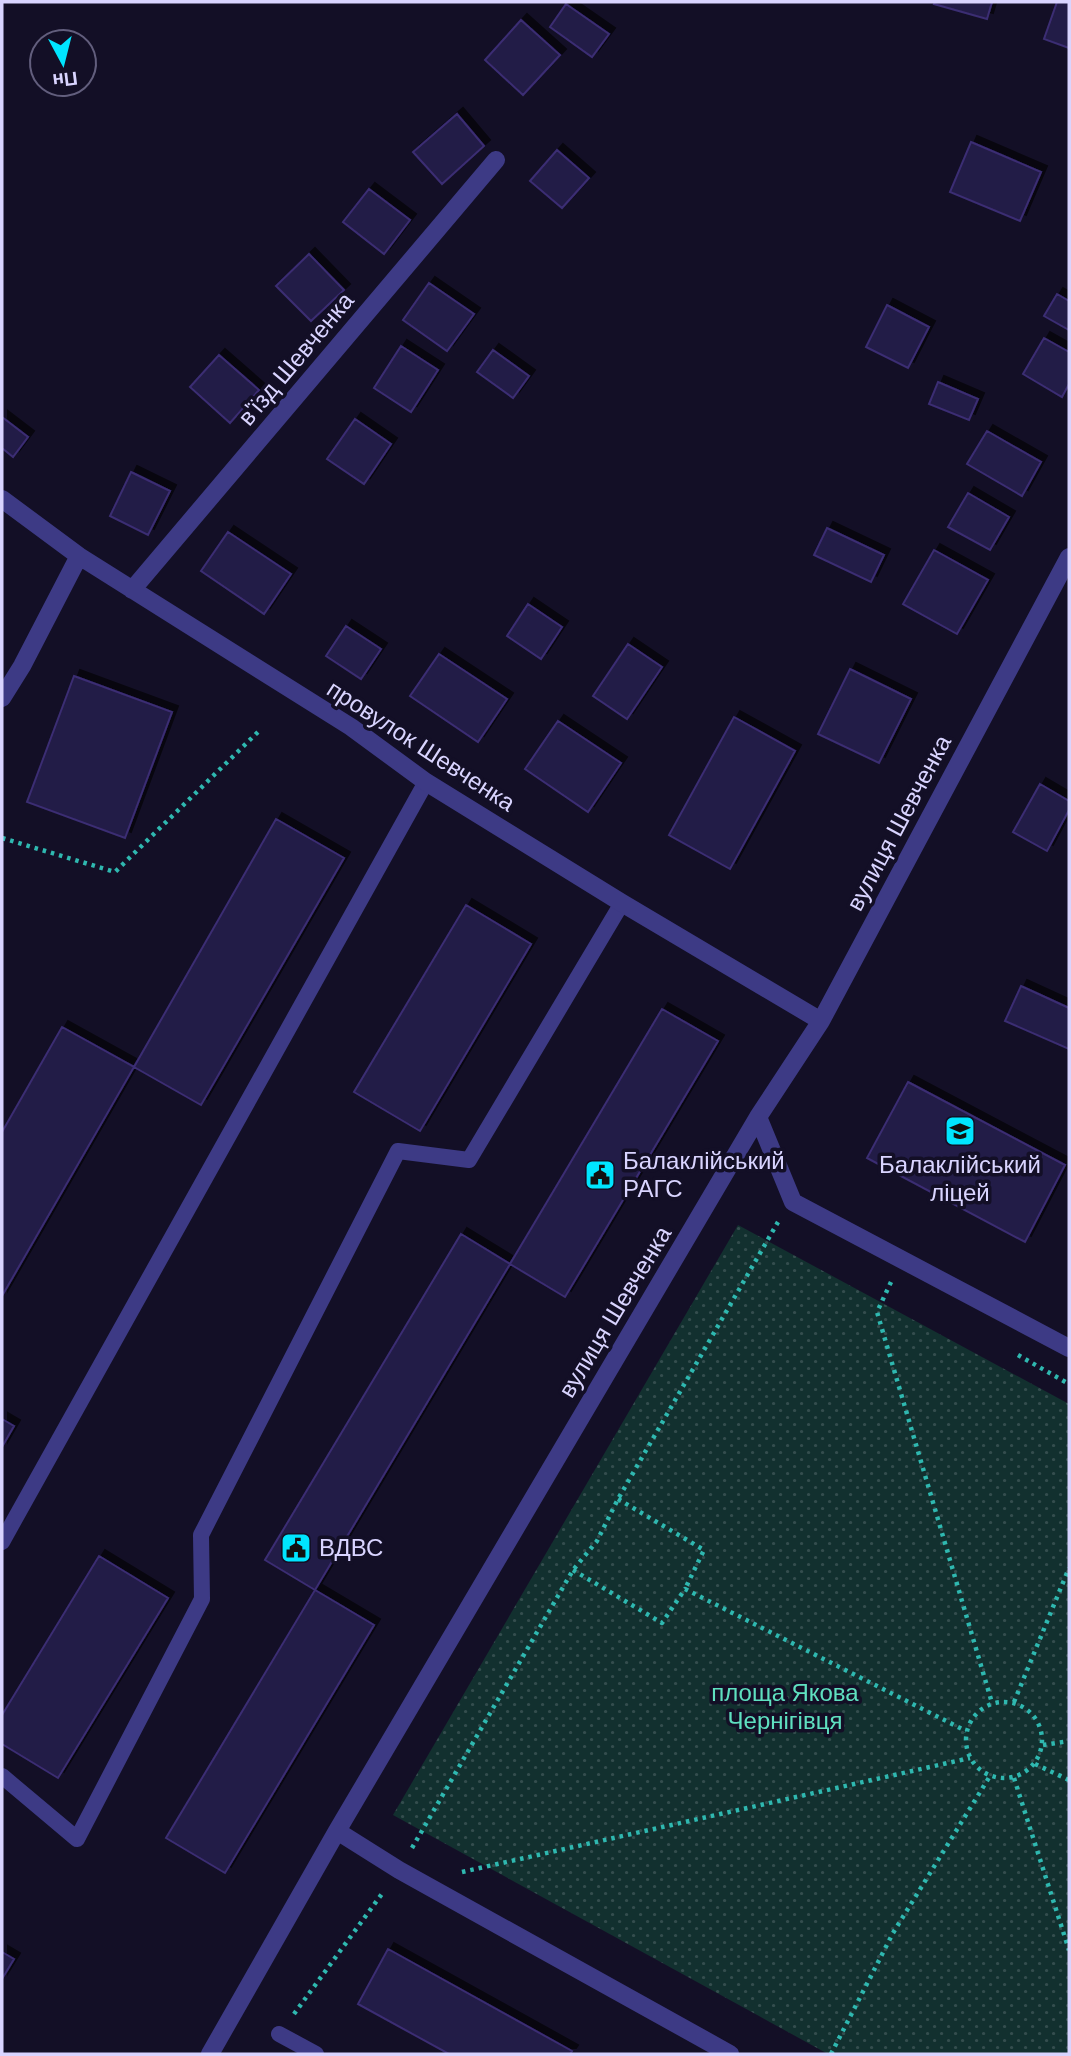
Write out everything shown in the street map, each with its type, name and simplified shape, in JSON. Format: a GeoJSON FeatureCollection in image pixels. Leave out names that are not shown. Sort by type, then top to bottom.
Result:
{"type":"FeatureCollection","features":[{"type":"Feature","properties":{"kind":"street","name":"в'їзд Шевченка"},"geometry":{"type":"LineString","coordinates":[[132,590],[496,160]]}},
{"type":"Feature","properties":{"kind":"street","name":"провулок Шевченка"},"geometry":{"type":"LineString","coordinates":[[2,499],[79,556],[351,727],[426,782],[821,1021]]}},
{"type":"Feature","properties":{"kind":"street"},"geometry":{"type":"LineString","coordinates":[[2,698],[22,666],[79,556]]}},
{"type":"Feature","properties":{"kind":"street","name":"вулиця Шевченка"},"geometry":{"type":"LineString","coordinates":[[210,2054],[337,1831],[758,1117],[821,1021],[1069,557]]}},
{"type":"Feature","properties":{"kind":"street"},"geometry":{"type":"LineString","coordinates":[[758,1117],[793,1202],[1069,1348]]}},
{"type":"Feature","properties":{"kind":"street"},"geometry":{"type":"LineString","coordinates":[[337,1831],[399,1870],[730,2054]]}},
{"type":"Feature","properties":{"kind":"lane"},"geometry":{"type":"LineString","coordinates":[[2,1542],[426,782]]}},
{"type":"Feature","properties":{"kind":"lane"},"geometry":{"type":"LineString","coordinates":[[2,1776],[77,1839],[202,1599],[201,1535],[398,1151],[469,1160],[622,903]]}},
{"type":"Feature","properties":{"kind":"lane"},"geometry":{"type":"LineString","coordinates":[[279,2034],[316,2054]]}},
{"type":"Feature","properties":{"kind":"path"},"geometry":{"type":"LineString","coordinates":[[2,838],[115,872],[260,730]]}},
{"type":"Feature","properties":{"kind":"path"},"geometry":{"type":"LineString","coordinates":[[279,2034],[399,1870],[573,1570],[597,1541],[618,1499],[776,1224],[793,1202]]}},
{"type":"Feature","properties":{"kind":"path"},"geometry":{"type":"LineString","coordinates":[[902,1259],[877,1312],[992,1703]]}},
{"type":"Feature","properties":{"kind":"path"},"geometry":{"type":"LineString","coordinates":[[573,1570],[662,1623],[685,1589],[704,1550],[618,1499]]}},
{"type":"Feature","properties":{"kind":"path"},"geometry":{"type":"LineString","coordinates":[[1014,1702],[1069,1568]]}},
{"type":"Feature","properties":{"kind":"path"},"geometry":{"type":"LineString","coordinates":[[685,1589],[966,1731]]}},
{"type":"Feature","properties":{"kind":"path"},"geometry":{"type":"LineString","coordinates":[[1014,1702],[1030,1711],[1041,1726],[1043,1745],[1041,1755],[1026,1773],[1002,1779],[978,1769],[970,1758],[966,1731],[975,1714],[992,1703],[1014,1702]]}},
{"type":"Feature","properties":{"kind":"path"},"geometry":{"type":"LineString","coordinates":[[1043,1745],[1069,1741]]}},
{"type":"Feature","properties":{"kind":"path"},"geometry":{"type":"LineString","coordinates":[[421,1882],[970,1758]]}},
{"type":"Feature","properties":{"kind":"path"},"geometry":{"type":"LineString","coordinates":[[1035,1764],[1069,1780]]}},
{"type":"Feature","properties":{"kind":"path"},"geometry":{"type":"LineString","coordinates":[[831,2054],[894,1933],[990,1776]]}},
{"type":"Feature","properties":{"kind":"path"},"geometry":{"type":"LineString","coordinates":[[1014,1778],[1069,1950]]}},
{"type":"Feature","properties":{"kind":"green space","name":"площа Якова Чернігівця"},"geometry":{"type":"Polygon","coordinates":[[[738,1225],[1069,1404],[1069,2054],[828,2054],[393,1815],[738,1225]]]}},
{"type":"Feature","properties":{"kind":"building"},"geometry":{"type":"Polygon","coordinates":[[[992,2],[987,19],[934,4],[992,2]]]}},
{"type":"Feature","properties":{"kind":"building"},"geometry":{"type":"Polygon","coordinates":[[[1057,2],[1069,2],[1069,48],[1044,39],[1057,2]]]}},
{"type":"Feature","properties":{"kind":"building"},"geometry":{"type":"Polygon","coordinates":[[[566,4],[609,34],[592,57],[550,27],[566,4]]]}},
{"type":"Feature","properties":{"kind":"building"},"geometry":{"type":"Polygon","coordinates":[[[521,20],[560,55],[523,95],[485,60],[521,20]]]}},
{"type":"Feature","properties":{"kind":"building"},"geometry":{"type":"Polygon","coordinates":[[[457,114],[484,146],[442,184],[413,152],[457,114]]]}},
{"type":"Feature","properties":{"kind":"building"},"geometry":{"type":"Polygon","coordinates":[[[971,142],[1041,172],[1020,221],[950,192],[971,142]]]}},
{"type":"Feature","properties":{"kind":"building"},"geometry":{"type":"Polygon","coordinates":[[[557,150],[589,178],[562,208],[530,181],[557,150]]]}},
{"type":"Feature","properties":{"kind":"building"},"geometry":{"type":"Polygon","coordinates":[[[369,189],[410,220],[384,254],[343,222],[369,189]]]}},
{"type":"Feature","properties":{"kind":"building"},"geometry":{"type":"Polygon","coordinates":[[[309,254],[344,290],[311,321],[276,286],[309,254]]]}},
{"type":"Feature","properties":{"kind":"building"},"geometry":{"type":"Polygon","coordinates":[[[429,283],[474,314],[447,351],[403,320],[429,283]]]}},
{"type":"Feature","properties":{"kind":"building"},"geometry":{"type":"Polygon","coordinates":[[[1057,294],[1069,301],[1069,330],[1044,316],[1057,294]]]}},
{"type":"Feature","properties":{"kind":"building"},"geometry":{"type":"Polygon","coordinates":[[[887,305],[929,327],[908,368],[866,347],[887,305]]]}},
{"type":"Feature","properties":{"kind":"building"},"geometry":{"type":"Polygon","coordinates":[[[1044,338],[1069,352],[1069,384],[1062,397],[1023,374],[1044,338]]]}},
{"type":"Feature","properties":{"kind":"building"},"geometry":{"type":"Polygon","coordinates":[[[401,346],[438,370],[411,412],[374,388],[401,346]]]}},
{"type":"Feature","properties":{"kind":"building"},"geometry":{"type":"Polygon","coordinates":[[[493,350],[529,376],[513,398],[477,372],[493,350]]]}},
{"type":"Feature","properties":{"kind":"building"},"geometry":{"type":"Polygon","coordinates":[[[219,355],[259,390],[230,423],[190,387],[219,355]]]}},
{"type":"Feature","properties":{"kind":"building"},"geometry":{"type":"Polygon","coordinates":[[[938,382],[978,399],[969,420],[929,404],[938,382]]]}},
{"type":"Feature","properties":{"kind":"building"},"geometry":{"type":"Polygon","coordinates":[[[2,417],[28,437],[13,457],[2,448],[2,417]]]}},
{"type":"Feature","properties":{"kind":"building"},"geometry":{"type":"Polygon","coordinates":[[[355,419],[391,444],[364,484],[327,459],[355,419]]]}},
{"type":"Feature","properties":{"kind":"building"},"geometry":{"type":"Polygon","coordinates":[[[987,431],[1041,462],[1022,496],[967,464],[987,431]]]}},
{"type":"Feature","properties":{"kind":"building"},"geometry":{"type":"Polygon","coordinates":[[[131,472],[170,491],[148,535],[110,516],[131,472]]]}},
{"type":"Feature","properties":{"kind":"building"},"geometry":{"type":"Polygon","coordinates":[[[968,493],[1009,517],[990,550],[948,527],[968,493]]]}},
{"type":"Feature","properties":{"kind":"building"},"geometry":{"type":"Polygon","coordinates":[[[827,528],[884,555],[871,582],[814,555],[827,528]]]}},
{"type":"Feature","properties":{"kind":"building"},"geometry":{"type":"Polygon","coordinates":[[[228,532],[291,574],[264,614],[201,571],[228,532]]]}},
{"type":"Feature","properties":{"kind":"building"},"geometry":{"type":"Polygon","coordinates":[[[934,550],[988,580],[957,634],[903,604],[934,550]]]}},
{"type":"Feature","properties":{"kind":"building"},"geometry":{"type":"Polygon","coordinates":[[[528,604],[562,627],[541,659],[507,636],[528,604]]]}},
{"type":"Feature","properties":{"kind":"building"},"geometry":{"type":"Polygon","coordinates":[[[346,626],[381,649],[361,679],[326,656],[346,626]]]}},
{"type":"Feature","properties":{"kind":"building"},"geometry":{"type":"Polygon","coordinates":[[[628,644],[662,667],[627,719],[593,696],[628,644]]]}},
{"type":"Feature","properties":{"kind":"building"},"geometry":{"type":"Polygon","coordinates":[[[439,654],[507,699],[478,742],[410,696],[439,654]]]}},
{"type":"Feature","properties":{"kind":"building"},"geometry":{"type":"Polygon","coordinates":[[[850,669],[911,699],[879,763],[818,734],[850,669]]]}},
{"type":"Feature","properties":{"kind":"building"},"geometry":{"type":"Polygon","coordinates":[[[74,676],[172,712],[125,838],[27,802],[74,676]]]}},
{"type":"Feature","properties":{"kind":"building"},"geometry":{"type":"Polygon","coordinates":[[[734,717],[795,751],[730,869],[669,835],[734,717]]]}},
{"type":"Feature","properties":{"kind":"building"},"geometry":{"type":"Polygon","coordinates":[[[558,721],[621,763],[588,812],[525,769],[558,721]]]}},
{"type":"Feature","properties":{"kind":"building"},"geometry":{"type":"Polygon","coordinates":[[[1040,784],[1069,801],[1069,810],[1047,851],[1013,832],[1040,784]]]}},
{"type":"Feature","properties":{"kind":"building"},"geometry":{"type":"Polygon","coordinates":[[[276,819],[344,858],[201,1105],[134,1067],[276,819]]]}},
{"type":"Feature","properties":{"kind":"building"},"geometry":{"type":"Polygon","coordinates":[[[466,905],[531,944],[420,1131],[354,1092],[466,905]]]}},
{"type":"Feature","properties":{"kind":"building"},"geometry":{"type":"Polygon","coordinates":[[[1021,986],[1069,1008],[1069,1049],[1005,1021],[1021,986]]]}},
{"type":"Feature","properties":{"kind":"building","name":"Балаклійський РАГС"},"geometry":{"type":"Polygon","coordinates":[[[662,1009],[718,1041],[565,1297],[510,1264],[662,1009]]]}},
{"type":"Feature","properties":{"kind":"building"},"geometry":{"type":"Polygon","coordinates":[[[62,1027],[134,1067],[2,1296],[2,1132],[62,1027]]]}},
{"type":"Feature","properties":{"kind":"building"},"geometry":{"type":"Polygon","coordinates":[[[908,1082],[1065,1165],[1025,1242],[867,1158],[908,1082]]]}},
{"type":"Feature","properties":{"kind":"building"},"geometry":{"type":"Polygon","coordinates":[[[461,1234],[510,1264],[315,1590],[265,1560],[461,1234]]]}},
{"type":"Feature","properties":{"kind":"building"},"geometry":{"type":"Polygon","coordinates":[[[2,1419],[14,1426],[2,1447],[2,1419]]]}},
{"type":"Feature","properties":{"kind":"building"},"geometry":{"type":"Polygon","coordinates":[[[99,1556],[168,1598],[58,1778],[2,1744],[2,1715],[99,1556]]]}},
{"type":"Feature","properties":{"kind":"building"},"geometry":{"type":"Polygon","coordinates":[[[315,1590],[374,1625],[225,1873],[166,1838],[315,1590]]]}},
{"type":"Feature","properties":{"kind":"building"},"geometry":{"type":"Polygon","coordinates":[[[388,1949],[572,2051],[570,2054],[449,2054],[358,2004],[388,1949]]]}},
{"type":"Feature","properties":{"kind":"building"},"geometry":{"type":"Polygon","coordinates":[[[2,1952],[14,1959],[2,1979],[2,1952]]]}},
{"type":"Feature","properties":{"kind":"place","name":"Балаклійський ліцей"},"geometry":{"type":"Point","coordinates":[960,1131]}},
{"type":"Feature","properties":{"kind":"place","name":"Балаклійський РАГС"},"geometry":{"type":"Point","coordinates":[600,1175]}},
{"type":"Feature","properties":{"kind":"place","name":"ВДВС"},"geometry":{"type":"Point","coordinates":[296,1548]}}]}
